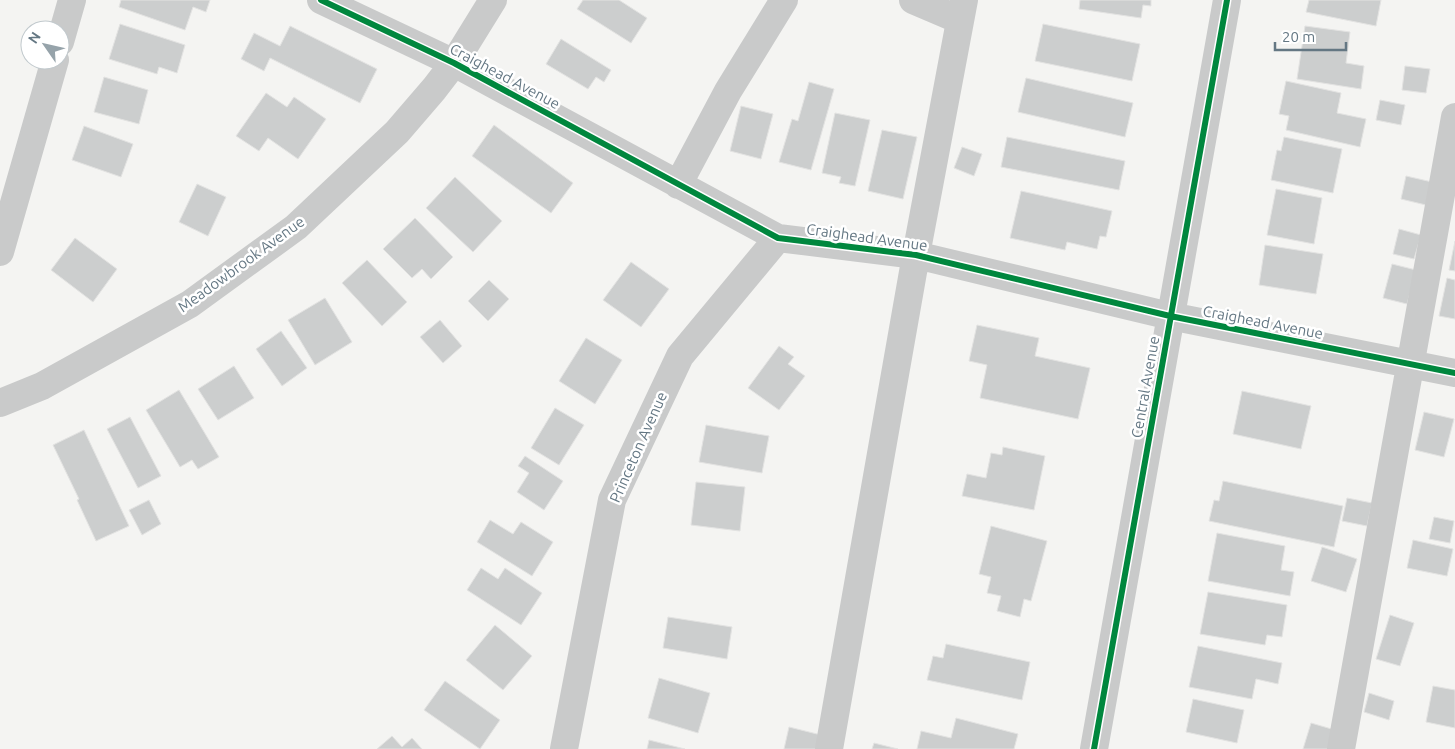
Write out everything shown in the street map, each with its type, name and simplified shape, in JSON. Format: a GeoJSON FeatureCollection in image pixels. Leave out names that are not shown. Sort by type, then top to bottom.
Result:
{"type":"FeatureCollection","features":[{"type":"Feature","properties":{"kind":"street"},"geometry":{"type":"LineString","coordinates":[[66,20],[72,0]]}},
{"type":"Feature","properties":{"kind":"street","name":"Craighead Avenue"},"geometry":{"type":"LineString","coordinates":[[321,0],[454,63],[778,238],[916,255],[1170,316],[1455,373]]}},
{"type":"Feature","properties":{"kind":"street","name":"Meadowbrook Avenue"},"geometry":{"type":"LineString","coordinates":[[0,403],[42,386],[190,304],[296,227],[397,132],[434,90],[454,63],[493,0]]}},
{"type":"Feature","properties":{"kind":"street"},"geometry":{"type":"LineString","coordinates":[[678,185],[728,91],[784,0]]}},
{"type":"Feature","properties":{"kind":"street"},"geometry":{"type":"LineString","coordinates":[[829,749],[916,255],[962,10],[913,0]]}},
{"type":"Feature","properties":{"kind":"street","name":"Central Avenue"},"geometry":{"type":"LineString","coordinates":[[1094,749],[1227,0]]}},
{"type":"Feature","properties":{"kind":"street"},"geometry":{"type":"LineString","coordinates":[[0,252],[52,70]]}},
{"type":"Feature","properties":{"kind":"street"},"geometry":{"type":"LineString","coordinates":[[1341,749],[1455,117]]}},
{"type":"Feature","properties":{"kind":"street","name":"Princeton Avenue"},"geometry":{"type":"LineString","coordinates":[[564,749],[612,500],[680,356],[778,238]]}},
{"type":"Feature","properties":{"kind":"building"},"geometry":{"type":"Polygon","coordinates":[[[121,0],[210,0],[206,12],[193,7],[185,30],[119,7],[121,0]]]}},
{"type":"Feature","properties":{"kind":"building"},"geometry":{"type":"Polygon","coordinates":[[[583,0],[619,0],[647,18],[631,43],[577,9],[583,0]]]}},
{"type":"Feature","properties":{"kind":"building"},"geometry":{"type":"Polygon","coordinates":[[[1080,0],[1151,0],[1151,6],[1143,5],[1141,18],[1079,9],[1080,0]]]}},
{"type":"Feature","properties":{"kind":"building"},"geometry":{"type":"Polygon","coordinates":[[[1309,0],[1381,0],[1376,26],[1306,12],[1309,0]]]}},
{"type":"Feature","properties":{"kind":"building"},"geometry":{"type":"Polygon","coordinates":[[[120,24],[185,45],[177,73],[159,67],[157,74],[109,59],[120,24]]]}},
{"type":"Feature","properties":{"kind":"building"},"geometry":{"type":"Polygon","coordinates":[[[1043,24],[1140,44],[1132,81],[1035,61],[1043,24]]]}},
{"type":"Feature","properties":{"kind":"building"},"geometry":{"type":"Polygon","coordinates":[[[290,26],[377,69],[360,103],[270,58],[264,71],[241,59],[254,33],[280,46],[290,26]]]}},
{"type":"Feature","properties":{"kind":"building"},"geometry":{"type":"Polygon","coordinates":[[[1305,26],[1350,32],[1346,63],[1364,66],[1361,89],[1297,79],[1305,26]]]}},
{"type":"Feature","properties":{"kind":"building"},"geometry":{"type":"Polygon","coordinates":[[[561,39],[611,70],[604,82],[596,77],[588,89],[546,64],[561,39]]]}},
{"type":"Feature","properties":{"kind":"building"},"geometry":{"type":"Polygon","coordinates":[[[1405,66],[1430,69],[1426,93],[1402,90],[1405,66]]]}},
{"type":"Feature","properties":{"kind":"building"},"geometry":{"type":"Polygon","coordinates":[[[104,77],[148,90],[139,124],[94,112],[104,77]]]}},
{"type":"Feature","properties":{"kind":"building"},"geometry":{"type":"Polygon","coordinates":[[[1026,78],[1133,103],[1125,137],[1018,112],[1026,78]]]}},
{"type":"Feature","properties":{"kind":"building"},"geometry":{"type":"Polygon","coordinates":[[[1286,81],[1341,93],[1337,113],[1366,119],[1360,147],[1286,130],[1289,116],[1279,114],[1286,81]]]}},
{"type":"Feature","properties":{"kind":"building"},"geometry":{"type":"Polygon","coordinates":[[[809,82],[834,89],[811,170],[779,162],[792,119],[798,121],[809,82]]]}},
{"type":"Feature","properties":{"kind":"building"},"geometry":{"type":"Polygon","coordinates":[[[266,93],[287,107],[294,97],[326,119],[298,159],[268,138],[259,151],[236,136],[266,93]]]}},
{"type":"Feature","properties":{"kind":"building"},"geometry":{"type":"Polygon","coordinates":[[[1380,100],[1405,105],[1401,125],[1376,120],[1380,100]]]}},
{"type":"Feature","properties":{"kind":"building"},"geometry":{"type":"Polygon","coordinates":[[[741,106],[773,114],[761,159],[730,151],[741,106]]]}},
{"type":"Feature","properties":{"kind":"building"},"geometry":{"type":"Polygon","coordinates":[[[835,113],[870,120],[855,186],[839,183],[841,177],[822,173],[835,113]]]}},
{"type":"Feature","properties":{"kind":"building"},"geometry":{"type":"Polygon","coordinates":[[[494,125],[573,183],[551,213],[472,156],[494,125]]]}},
{"type":"Feature","properties":{"kind":"building"},"geometry":{"type":"Polygon","coordinates":[[[84,126],[133,144],[121,177],[72,160],[84,126]]]}},
{"type":"Feature","properties":{"kind":"building"},"geometry":{"type":"Polygon","coordinates":[[[882,130],[917,137],[903,199],[868,191],[882,130]]]}},
{"type":"Feature","properties":{"kind":"building"},"geometry":{"type":"Polygon","coordinates":[[[1007,137],[1125,161],[1119,190],[1001,167],[1007,137]]]}},
{"type":"Feature","properties":{"kind":"building"},"geometry":{"type":"Polygon","coordinates":[[[1284,137],[1342,149],[1333,193],[1271,180],[1277,150],[1281,151],[1284,137]]]}},
{"type":"Feature","properties":{"kind":"building"},"geometry":{"type":"Polygon","coordinates":[[[962,147],[982,154],[974,176],[954,168],[962,147]]]}},
{"type":"Feature","properties":{"kind":"building"},"geometry":{"type":"Polygon","coordinates":[[[1406,176],[1432,182],[1426,205],[1401,199],[1406,176]]]}},
{"type":"Feature","properties":{"kind":"building"},"geometry":{"type":"Polygon","coordinates":[[[455,177],[502,221],[473,252],[426,208],[455,177]]]}},
{"type":"Feature","properties":{"kind":"building"},"geometry":{"type":"Polygon","coordinates":[[[197,184],[226,197],[208,236],[179,222],[197,184]]]}},
{"type":"Feature","properties":{"kind":"building"},"geometry":{"type":"Polygon","coordinates":[[[1276,189],[1322,198],[1314,244],[1267,235],[1276,189]]]}},
{"type":"Feature","properties":{"kind":"building"},"geometry":{"type":"Polygon","coordinates":[[[1021,191],[1112,211],[1106,237],[1100,236],[1097,249],[1067,242],[1065,250],[1010,238],[1021,191]]]}},
{"type":"Feature","properties":{"kind":"building"},"geometry":{"type":"Polygon","coordinates":[[[415,218],[453,257],[431,279],[422,269],[412,278],[383,249],[415,218]]]}},
{"type":"Feature","properties":{"kind":"building"},"geometry":{"type":"Polygon","coordinates":[[[1399,229],[1421,235],[1414,259],[1393,254],[1399,229]]]}},
{"type":"Feature","properties":{"kind":"building"},"geometry":{"type":"Polygon","coordinates":[[[75,238],[117,269],[93,302],[51,270],[75,238]]]}},
{"type":"Feature","properties":{"kind":"building"},"geometry":{"type":"Polygon","coordinates":[[[1455,241],[1455,271],[1449,270],[1455,241]]]}},
{"type":"Feature","properties":{"kind":"building"},"geometry":{"type":"Polygon","coordinates":[[[1265,245],[1323,254],[1316,294],[1259,285],[1265,245]]]}},
{"type":"Feature","properties":{"kind":"building"},"geometry":{"type":"Polygon","coordinates":[[[367,260],[407,302],[382,326],[342,283],[367,260]]]}},
{"type":"Feature","properties":{"kind":"building"},"geometry":{"type":"Polygon","coordinates":[[[631,262],[669,289],[641,327],[603,300],[631,262]]]}},
{"type":"Feature","properties":{"kind":"building"},"geometry":{"type":"Polygon","coordinates":[[[1392,264],[1416,270],[1407,304],[1383,298],[1392,264]]]}},
{"type":"Feature","properties":{"kind":"building"},"geometry":{"type":"Polygon","coordinates":[[[1447,278],[1455,280],[1455,319],[1439,316],[1447,278]]]}},
{"type":"Feature","properties":{"kind":"building"},"geometry":{"type":"Polygon","coordinates":[[[489,280],[509,299],[488,321],[468,301],[489,280]]]}},
{"type":"Feature","properties":{"kind":"building"},"geometry":{"type":"Polygon","coordinates":[[[325,298],[352,342],[315,365],[288,320],[325,298]]]}},
{"type":"Feature","properties":{"kind":"building"},"geometry":{"type":"Polygon","coordinates":[[[440,320],[462,346],[443,363],[420,337],[440,320]]]}},
{"type":"Feature","properties":{"kind":"building"},"geometry":{"type":"Polygon","coordinates":[[[977,325],[1039,338],[1035,356],[1090,368],[1078,419],[980,398],[987,365],[969,361],[977,325]]]}},
{"type":"Feature","properties":{"kind":"building"},"geometry":{"type":"Polygon","coordinates":[[[281,331],[307,368],[282,386],[256,349],[281,331]]]}},
{"type":"Feature","properties":{"kind":"building"},"geometry":{"type":"Polygon","coordinates":[[[586,338],[622,360],[595,404],[559,381],[586,338]]]}},
{"type":"Feature","properties":{"kind":"building"},"geometry":{"type":"Polygon","coordinates":[[[779,346],[794,357],[788,364],[805,376],[779,410],[748,388],[779,346]]]}},
{"type":"Feature","properties":{"kind":"building"},"geometry":{"type":"Polygon","coordinates":[[[234,366],[254,398],[218,420],[198,389],[234,366]]]}},
{"type":"Feature","properties":{"kind":"building"},"geometry":{"type":"Polygon","coordinates":[[[179,390],[219,457],[198,469],[192,460],[180,467],[146,410],[179,390]]]}},
{"type":"Feature","properties":{"kind":"building"},"geometry":{"type":"Polygon","coordinates":[[[1242,391],[1311,406],[1301,449],[1233,434],[1242,391]]]}},
{"type":"Feature","properties":{"kind":"building"},"geometry":{"type":"Polygon","coordinates":[[[555,408],[584,425],[559,465],[531,448],[555,408]]]}},
{"type":"Feature","properties":{"kind":"building"},"geometry":{"type":"Polygon","coordinates":[[[1424,412],[1454,419],[1444,457],[1415,450],[1424,412]]]}},
{"type":"Feature","properties":{"kind":"building"},"geometry":{"type":"Polygon","coordinates":[[[130,417],[161,476],[138,488],[107,429],[130,417]]]}},
{"type":"Feature","properties":{"kind":"building"},"geometry":{"type":"Polygon","coordinates":[[[706,425],[769,436],[762,473],[699,462],[706,425]]]}},
{"type":"Feature","properties":{"kind":"building"},"geometry":{"type":"Polygon","coordinates":[[[84,430],[129,526],[96,541],[77,500],[79,499],[53,445],[84,430]]]}},
{"type":"Feature","properties":{"kind":"building"},"geometry":{"type":"Polygon","coordinates":[[[1003,447],[1045,456],[1034,510],[962,496],[967,474],[986,478],[991,453],[1002,455],[1003,447]]]}},
{"type":"Feature","properties":{"kind":"building"},"geometry":{"type":"Polygon","coordinates":[[[525,456],[563,481],[544,510],[517,492],[529,473],[518,466],[525,456]]]}},
{"type":"Feature","properties":{"kind":"building"},"geometry":{"type":"Polygon","coordinates":[[[1223,481],[1343,506],[1334,547],[1209,521],[1214,500],[1219,501],[1223,481]]]}},
{"type":"Feature","properties":{"kind":"building"},"geometry":{"type":"Polygon","coordinates":[[[696,482],[745,487],[740,531],[691,525],[696,482]]]}},
{"type":"Feature","properties":{"kind":"building"},"geometry":{"type":"Polygon","coordinates":[[[1347,498],[1372,503],[1367,526],[1342,521],[1347,498]]]}},
{"type":"Feature","properties":{"kind":"building"},"geometry":{"type":"Polygon","coordinates":[[[149,500],[161,524],[142,535],[129,510],[149,500]]]}},
{"type":"Feature","properties":{"kind":"building"},"geometry":{"type":"Polygon","coordinates":[[[1434,517],[1454,521],[1450,543],[1429,539],[1434,517]]]}},
{"type":"Feature","properties":{"kind":"building"},"geometry":{"type":"Polygon","coordinates":[[[490,520],[513,534],[521,522],[553,542],[532,576],[477,542],[490,520]]]}},
{"type":"Feature","properties":{"kind":"building"},"geometry":{"type":"Polygon","coordinates":[[[991,526],[1047,541],[1031,601],[1024,599],[1020,617],[997,611],[1001,596],[987,593],[991,577],[979,574],[991,526]]]}},
{"type":"Feature","properties":{"kind":"building"},"geometry":{"type":"Polygon","coordinates":[[[1217,533],[1285,546],[1281,570],[1294,572],[1290,596],[1208,581],[1217,533]]]}},
{"type":"Feature","properties":{"kind":"building"},"geometry":{"type":"Polygon","coordinates":[[[1413,540],[1453,549],[1447,576],[1407,568],[1413,540]]]}},
{"type":"Feature","properties":{"kind":"building"},"geometry":{"type":"Polygon","coordinates":[[[1322,547],[1357,559],[1346,592],[1311,581],[1322,547]]]}},
{"type":"Feature","properties":{"kind":"building"},"geometry":{"type":"Polygon","coordinates":[[[481,568],[498,579],[505,568],[542,593],[521,625],[467,590],[481,568]]]}},
{"type":"Feature","properties":{"kind":"building"},"geometry":{"type":"Polygon","coordinates":[[[1208,592],[1287,605],[1282,637],[1267,635],[1265,645],[1200,634],[1208,592]]]}},
{"type":"Feature","properties":{"kind":"building"},"geometry":{"type":"Polygon","coordinates":[[[1390,615],[1414,623],[1400,666],[1376,659],[1390,615]]]}},
{"type":"Feature","properties":{"kind":"building"},"geometry":{"type":"Polygon","coordinates":[[[668,617],[732,627],[727,659],[663,648],[668,617]]]}},
{"type":"Feature","properties":{"kind":"building"},"geometry":{"type":"Polygon","coordinates":[[[495,625],[532,656],[503,690],[466,660],[495,625]]]}},
{"type":"Feature","properties":{"kind":"building"},"geometry":{"type":"Polygon","coordinates":[[[946,644],[1030,662],[1022,700],[927,680],[933,656],[943,658],[946,644]]]}},
{"type":"Feature","properties":{"kind":"building"},"geometry":{"type":"Polygon","coordinates":[[[1198,646],[1282,663],[1278,684],[1256,679],[1252,699],[1189,687],[1198,646]]]}},
{"type":"Feature","properties":{"kind":"building"},"geometry":{"type":"Polygon","coordinates":[[[659,678],[710,693],[698,733],[648,718],[659,678]]]}},
{"type":"Feature","properties":{"kind":"building"},"geometry":{"type":"Polygon","coordinates":[[[445,681],[500,720],[480,749],[424,710],[445,681]]]}},
{"type":"Feature","properties":{"kind":"building"},"geometry":{"type":"Polygon","coordinates":[[[1433,686],[1455,690],[1455,728],[1426,722],[1433,686]]]}},
{"type":"Feature","properties":{"kind":"building"},"geometry":{"type":"Polygon","coordinates":[[[1369,693],[1394,701],[1389,720],[1364,712],[1369,693]]]}},
{"type":"Feature","properties":{"kind":"building"},"geometry":{"type":"Polygon","coordinates":[[[1193,699],[1244,710],[1237,743],[1186,732],[1193,699]]]}},
{"type":"Feature","properties":{"kind":"building"},"geometry":{"type":"Polygon","coordinates":[[[956,718],[1018,734],[1014,749],[917,749],[921,731],[951,738],[956,718]]]}},
{"type":"Feature","properties":{"kind":"building"},"geometry":{"type":"Polygon","coordinates":[[[1311,723],[1335,730],[1330,749],[1303,749],[1311,723]]]}},
{"type":"Feature","properties":{"kind":"building"},"geometry":{"type":"Polygon","coordinates":[[[789,727],[821,735],[818,749],[784,749],[789,727]]]}},
{"type":"Feature","properties":{"kind":"building"},"geometry":{"type":"Polygon","coordinates":[[[392,736],[402,747],[412,738],[422,749],[377,749],[392,736]]]}},
{"type":"Feature","properties":{"kind":"building"},"geometry":{"type":"Polygon","coordinates":[[[649,740],[685,749],[647,749],[649,740]]]}},
{"type":"Feature","properties":{"kind":"building"},"geometry":{"type":"Polygon","coordinates":[[[874,743],[898,749],[872,749],[874,743]]]}},
{"type":"Feature","properties":{"kind":"cycle path"},"geometry":{"type":"LineString","coordinates":[[321,0],[454,63],[778,238],[916,255],[1170,316],[1455,373]]}},
{"type":"Feature","properties":{"kind":"cycle path"},"geometry":{"type":"LineString","coordinates":[[1094,749],[1227,0]]}}]}
